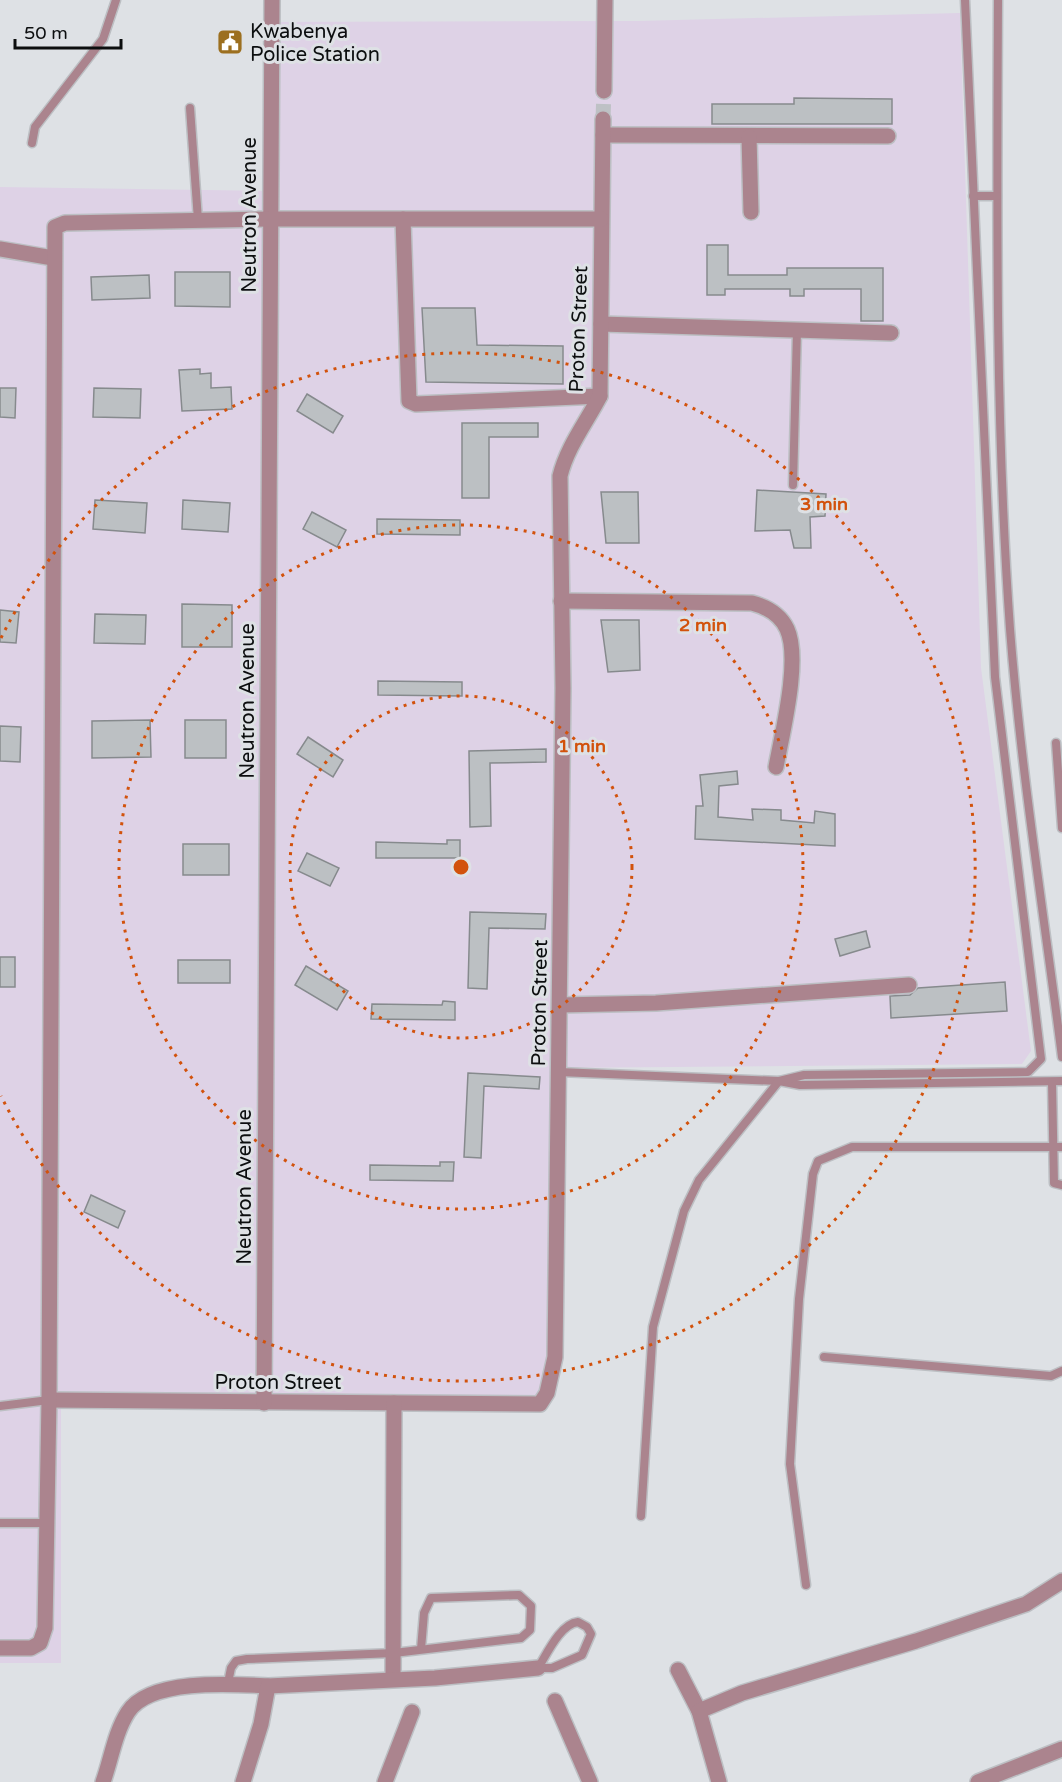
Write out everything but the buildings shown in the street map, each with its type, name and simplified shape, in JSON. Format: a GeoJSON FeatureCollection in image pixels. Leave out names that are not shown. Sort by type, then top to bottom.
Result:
{"type":"FeatureCollection","features":[{"type":"Feature","properties":{"kind":"street","name":"Neutron Avenue"},"geometry":{"type":"LineString","coordinates":[[264,1403],[272,0]]}},
{"type":"Feature","properties":{"kind":"street"},"geometry":{"type":"LineString","coordinates":[[604,91],[605,0]]}},
{"type":"Feature","properties":{"kind":"street","name":"Proton Street"},"geometry":{"type":"LineString","coordinates":[[49,1400],[540,1404],[547,1394],[555,1357],[560,1005],[563,688],[560,476],[566,455],[582,432],[600,396],[603,119]]}},
{"type":"Feature","properties":{"kind":"street"},"geometry":{"type":"LineString","coordinates":[[603,135],[888,136]]}},
{"type":"Feature","properties":{"kind":"street"},"geometry":{"type":"LineString","coordinates":[[749,137],[751,212]]}},
{"type":"Feature","properties":{"kind":"street"},"geometry":{"type":"LineString","coordinates":[[403,219],[409,401],[416,404],[600,396]]}},
{"type":"Feature","properties":{"kind":"street"},"geometry":{"type":"LineString","coordinates":[[0,1648],[31,1648],[43,1637],[49,1400],[53,258],[55,227],[59,225],[198,220],[601,219]]}},
{"type":"Feature","properties":{"kind":"street"},"geometry":{"type":"LineString","coordinates":[[0,249],[53,258]]}},
{"type":"Feature","properties":{"kind":"street"},"geometry":{"type":"LineString","coordinates":[[601,324],[891,333]]}},
{"type":"Feature","properties":{"kind":"street"},"geometry":{"type":"LineString","coordinates":[[561,600],[752,603],[774,611],[788,630],[792,650],[792,676],[776,767]]}},
{"type":"Feature","properties":{"kind":"street"},"geometry":{"type":"LineString","coordinates":[[560,1005],[668,1002],[909,985]]}},
{"type":"Feature","properties":{"kind":"street"},"geometry":{"type":"LineString","coordinates":[[393,1679],[394,1403]]}},
{"type":"Feature","properties":{"kind":"street"},"geometry":{"type":"LineString","coordinates":[[699,1711],[742,1693],[860,1659],[1026,1604],[1062,1581]]}},
{"type":"Feature","properties":{"kind":"street"},"geometry":{"type":"LineString","coordinates":[[103,1782],[128,1712],[141,1699],[159,1691],[228,1683],[268,1686],[538,1668]]}},
{"type":"Feature","properties":{"kind":"street"},"geometry":{"type":"LineString","coordinates":[[678,1670],[699,1711],[718,1782]]}},
{"type":"Feature","properties":{"kind":"street"},"geometry":{"type":"LineString","coordinates":[[243,1782],[252,1759],[268,1686]]}},
{"type":"Feature","properties":{"kind":"street"},"geometry":{"type":"LineString","coordinates":[[555,1701],[590,1782]]}},
{"type":"Feature","properties":{"kind":"street"},"geometry":{"type":"LineString","coordinates":[[385,1782],[412,1712]]}},
{"type":"Feature","properties":{"kind":"street"},"geometry":{"type":"LineString","coordinates":[[978,1782],[1062,1749]]}},
{"type":"Feature","properties":{"kind":"lane"},"geometry":{"type":"LineString","coordinates":[[32,143],[35,127],[103,39],[116,0]]}},
{"type":"Feature","properties":{"kind":"lane"},"geometry":{"type":"LineString","coordinates":[[641,1516],[653,1327],[684,1211],[699,1180],[779,1081],[804,1075],[1028,1072],[1041,1059],[995,677],[965,0]]}},
{"type":"Feature","properties":{"kind":"lane"},"geometry":{"type":"LineString","coordinates":[[998,0],[997,196],[1001,478],[1011,631],[1062,1057]]}},
{"type":"Feature","properties":{"kind":"lane"},"geometry":{"type":"LineString","coordinates":[[190,108],[198,220]]}},
{"type":"Feature","properties":{"kind":"lane"},"geometry":{"type":"LineString","coordinates":[[973,196],[997,196]]}},
{"type":"Feature","properties":{"kind":"lane"},"geometry":{"type":"LineString","coordinates":[[793,485],[797,330]]}},
{"type":"Feature","properties":{"kind":"lane"},"geometry":{"type":"LineString","coordinates":[[1056,743],[1062,828]]}},
{"type":"Feature","properties":{"kind":"lane"},"geometry":{"type":"LineString","coordinates":[[559,1072],[779,1081],[800,1085],[842,1086],[1062,1081]]}},
{"type":"Feature","properties":{"kind":"lane"},"geometry":{"type":"LineString","coordinates":[[905,1073],[906,1084]]}},
{"type":"Feature","properties":{"kind":"lane"},"geometry":{"type":"LineString","coordinates":[[841,1075],[842,1086]]}},
{"type":"Feature","properties":{"kind":"lane"},"geometry":{"type":"LineString","coordinates":[[1052,1082],[1058,1147],[1054,1183],[1062,1185]]}},
{"type":"Feature","properties":{"kind":"lane"},"geometry":{"type":"LineString","coordinates":[[806,1585],[790,1464],[799,1299],[813,1174],[818,1161],[852,1147],[1058,1147]]}},
{"type":"Feature","properties":{"kind":"lane"},"geometry":{"type":"LineString","coordinates":[[824,1357],[1039,1376],[1051,1376],[1062,1371]]}},
{"type":"Feature","properties":{"kind":"lane"},"geometry":{"type":"LineString","coordinates":[[0,1406],[49,1400]]}},
{"type":"Feature","properties":{"kind":"lane"},"geometry":{"type":"LineString","coordinates":[[0,1523],[47,1523]]}},
{"type":"Feature","properties":{"kind":"lane"},"geometry":{"type":"LineString","coordinates":[[228,1683],[231,1668],[236,1661],[246,1659],[393,1653],[521,1638],[530,1630],[531,1606],[519,1595],[431,1598],[424,1613],[421,1649]]}},
{"type":"Feature","properties":{"kind":"lane"},"geometry":{"type":"LineString","coordinates":[[578,1622],[587,1627],[591,1634],[582,1654],[552,1668],[538,1668],[572,1623],[578,1622]]}},
{"type":"Feature","properties":{"kind":"shaded area"},"geometry":{"type":"Polygon","coordinates":[[[960,13],[981,668],[1031,1051],[1022,1064],[550,1068],[549,1370],[537,1402],[61,1407],[61,1663],[0,1663],[0,187],[266,191],[264,22],[638,21],[960,13]]]}},
{"type":"Feature","properties":{"kind":"tunnel"},"geometry":{"type":"LineString","coordinates":[[603,119],[604,91]]}},
{"type":"Feature","properties":{"kind":"place","name":"Kwabenya Police Station"},"geometry":{"type":"Point","coordinates":[230,42]}}]}
